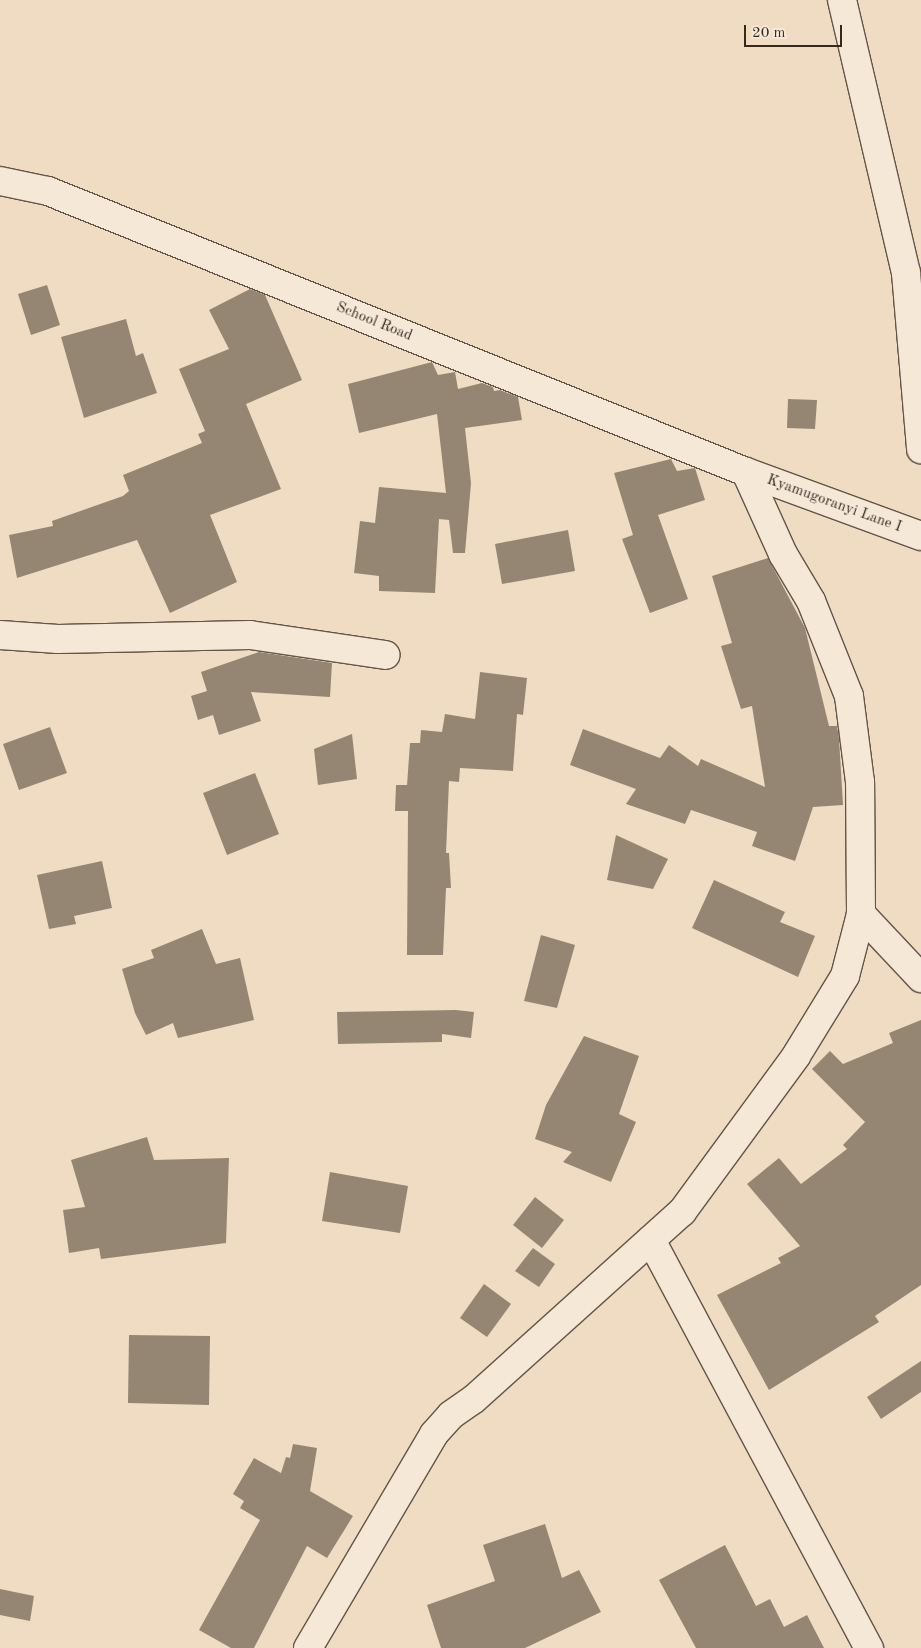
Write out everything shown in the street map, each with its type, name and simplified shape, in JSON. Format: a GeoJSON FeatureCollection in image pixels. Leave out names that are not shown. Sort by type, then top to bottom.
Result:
{"type":"FeatureCollection","features":[{"type":"Feature","properties":{"kind":"street"},"geometry":{"type":"LineString","coordinates":[[842,0],[906,272],[921,449]]}},
{"type":"Feature","properties":{"kind":"street","name":"School Road"},"geometry":{"type":"LineString","coordinates":[[0,181],[48,191],[746,472]]}},
{"type":"Feature","properties":{"kind":"street"},"geometry":{"type":"LineString","coordinates":[[308,1648],[434,1434],[451,1415],[474,1399],[682,1212],[796,1056],[845,976],[861,914],[860,782],[848,696],[811,601],[783,554],[746,472]]}},
{"type":"Feature","properties":{"kind":"street","name":"Kyamugoranyi Lane I"},"geometry":{"type":"LineString","coordinates":[[746,472],[921,536]]}},
{"type":"Feature","properties":{"kind":"street"},"geometry":{"type":"LineString","coordinates":[[0,635],[78,638],[250,635],[386,655]]}},
{"type":"Feature","properties":{"kind":"street"},"geometry":{"type":"LineString","coordinates":[[861,914],[921,978]]}},
{"type":"Feature","properties":{"kind":"street"},"geometry":{"type":"LineString","coordinates":[[651,1240],[869,1648]]}},
{"type":"Feature","properties":{"kind":"building"},"geometry":{"type":"Polygon","coordinates":[[[47,285],[60,325],[31,335],[18,294],[47,285]]]}},
{"type":"Feature","properties":{"kind":"building"},"geometry":{"type":"Polygon","coordinates":[[[250,289],[265,295],[302,380],[246,404],[281,489],[210,515],[237,582],[170,613],[137,540],[17,578],[9,535],[53,526],[52,521],[123,496],[129,491],[123,475],[202,443],[198,434],[205,431],[179,369],[229,349],[209,310],[250,289]]]}},
{"type":"Feature","properties":{"kind":"building"},"geometry":{"type":"Polygon","coordinates":[[[126,319],[136,356],[143,353],[157,393],[84,418],[61,337],[126,319]]]}},
{"type":"Feature","properties":{"kind":"building"},"geometry":{"type":"Polygon","coordinates":[[[432,362],[438,375],[455,372],[458,389],[482,383],[493,387],[494,391],[500,390],[518,397],[522,420],[465,428],[471,483],[465,553],[453,553],[449,520],[439,519],[435,593],[379,591],[379,576],[354,573],[360,521],[375,523],[379,487],[446,493],[437,414],[359,433],[348,384],[432,362]]]}},
{"type":"Feature","properties":{"kind":"building"},"geometry":{"type":"Polygon","coordinates":[[[788,399],[817,400],[815,429],[787,428],[788,399]]]}},
{"type":"Feature","properties":{"kind":"building"},"geometry":{"type":"Polygon","coordinates":[[[671,459],[677,471],[695,468],[705,500],[658,515],[688,599],[650,613],[622,539],[633,535],[614,473],[671,459]]]}},
{"type":"Feature","properties":{"kind":"building"},"geometry":{"type":"Polygon","coordinates":[[[568,530],[575,571],[502,584],[495,544],[568,530]]]}},
{"type":"Feature","properties":{"kind":"building"},"geometry":{"type":"Polygon","coordinates":[[[768,558],[805,628],[829,726],[837,726],[839,738],[843,805],[813,807],[795,861],[752,846],[757,832],[691,810],[685,824],[626,804],[636,789],[570,765],[583,729],[660,758],[669,745],[698,766],[701,759],[765,787],[752,706],[741,709],[721,646],[732,643],[712,576],[768,558]]]}},
{"type":"Feature","properties":{"kind":"building"},"geometry":{"type":"Polygon","coordinates":[[[259,652],[332,663],[330,697],[251,692],[261,721],[219,735],[213,715],[198,720],[191,696],[207,691],[201,672],[259,652]]]}},
{"type":"Feature","properties":{"kind":"building"},"geometry":{"type":"Polygon","coordinates":[[[480,672],[527,678],[523,715],[517,714],[513,771],[460,768],[459,782],[449,781],[446,853],[449,853],[451,888],[446,888],[443,955],[407,955],[408,811],[395,811],[396,785],[407,785],[410,743],[420,743],[421,730],[442,732],[445,714],[475,719],[480,672]]]}},
{"type":"Feature","properties":{"kind":"building"},"geometry":{"type":"Polygon","coordinates":[[[50,727],[67,773],[19,790],[3,744],[50,727]]]}},
{"type":"Feature","properties":{"kind":"building"},"geometry":{"type":"Polygon","coordinates":[[[352,734],[357,779],[318,785],[314,749],[352,734]]]}},
{"type":"Feature","properties":{"kind":"building"},"geometry":{"type":"Polygon","coordinates":[[[255,773],[279,834],[227,855],[203,793],[255,773]]]}},
{"type":"Feature","properties":{"kind":"building"},"geometry":{"type":"Polygon","coordinates":[[[616,835],[668,859],[653,889],[607,880],[616,835]]]}},
{"type":"Feature","properties":{"kind":"building"},"geometry":{"type":"Polygon","coordinates":[[[102,861],[112,908],[74,916],[76,924],[49,929],[37,875],[102,861]]]}},
{"type":"Feature","properties":{"kind":"building"},"geometry":{"type":"Polygon","coordinates":[[[714,880],[785,912],[780,922],[815,936],[798,977],[692,928],[714,880]]]}},
{"type":"Feature","properties":{"kind":"building"},"geometry":{"type":"Polygon","coordinates":[[[202,929],[216,964],[240,958],[254,1020],[178,1038],[173,1023],[146,1035],[135,1013],[122,969],[154,958],[151,950],[202,929]]]}},
{"type":"Feature","properties":{"kind":"building"},"geometry":{"type":"Polygon","coordinates":[[[541,935],[575,945],[557,1008],[524,1001],[541,935]]]}},
{"type":"Feature","properties":{"kind":"building"},"geometry":{"type":"Polygon","coordinates":[[[456,1010],[474,1012],[471,1038],[442,1034],[442,1042],[338,1044],[337,1012],[456,1010]]]}},
{"type":"Feature","properties":{"kind":"building"},"geometry":{"type":"Polygon","coordinates":[[[921,1020],[921,1285],[875,1316],[879,1322],[769,1390],[717,1295],[781,1263],[778,1258],[800,1246],[747,1184],[779,1158],[801,1184],[847,1149],[843,1145],[865,1122],[812,1069],[830,1051],[843,1064],[893,1043],[889,1033],[921,1020]]]}},
{"type":"Feature","properties":{"kind":"building"},"geometry":{"type":"Polygon","coordinates":[[[584,1036],[639,1056],[619,1114],[636,1122],[611,1182],[563,1162],[572,1152],[535,1139],[546,1105],[584,1036]]]}},
{"type":"Feature","properties":{"kind":"building"},"geometry":{"type":"Polygon","coordinates":[[[147,1137],[154,1160],[229,1158],[226,1243],[101,1259],[99,1248],[69,1253],[63,1210],[85,1207],[71,1160],[147,1137]]]}},
{"type":"Feature","properties":{"kind":"building"},"geometry":{"type":"Polygon","coordinates":[[[330,1172],[408,1186],[400,1233],[322,1221],[330,1172]]]}},
{"type":"Feature","properties":{"kind":"building"},"geometry":{"type":"Polygon","coordinates":[[[535,1197],[564,1220],[542,1248],[513,1225],[535,1197]]]}},
{"type":"Feature","properties":{"kind":"building"},"geometry":{"type":"Polygon","coordinates":[[[533,1248],[555,1264],[539,1287],[515,1271],[533,1248]]]}},
{"type":"Feature","properties":{"kind":"building"},"geometry":{"type":"Polygon","coordinates":[[[484,1284],[511,1304],[487,1337],[460,1318],[484,1284]]]}},
{"type":"Feature","properties":{"kind":"building"},"geometry":{"type":"Polygon","coordinates":[[[129,1335],[210,1336],[209,1405],[128,1403],[129,1335]]]}},
{"type":"Feature","properties":{"kind":"building"},"geometry":{"type":"Polygon","coordinates":[[[921,1361],[921,1392],[881,1419],[867,1397],[921,1361]]]}},
{"type":"Feature","properties":{"kind":"building"},"geometry":{"type":"Polygon","coordinates":[[[293,1444],[317,1448],[310,1491],[353,1516],[327,1558],[307,1546],[254,1648],[231,1648],[199,1630],[260,1520],[240,1508],[244,1501],[233,1494],[254,1458],[281,1473],[286,1457],[290,1458],[293,1444]]]}},
{"type":"Feature","properties":{"kind":"building"},"geometry":{"type":"Polygon","coordinates":[[[545,1524],[562,1578],[579,1570],[601,1612],[525,1648],[441,1648],[427,1605],[495,1581],[483,1545],[545,1524]]]}},
{"type":"Feature","properties":{"kind":"building"},"geometry":{"type":"Polygon","coordinates":[[[725,1545],[756,1606],[770,1599],[784,1627],[807,1615],[824,1648],[696,1648],[659,1580],[725,1545]]]}},
{"type":"Feature","properties":{"kind":"building"},"geometry":{"type":"Polygon","coordinates":[[[0,1589],[34,1596],[30,1621],[0,1615],[0,1589]]]}}]}
